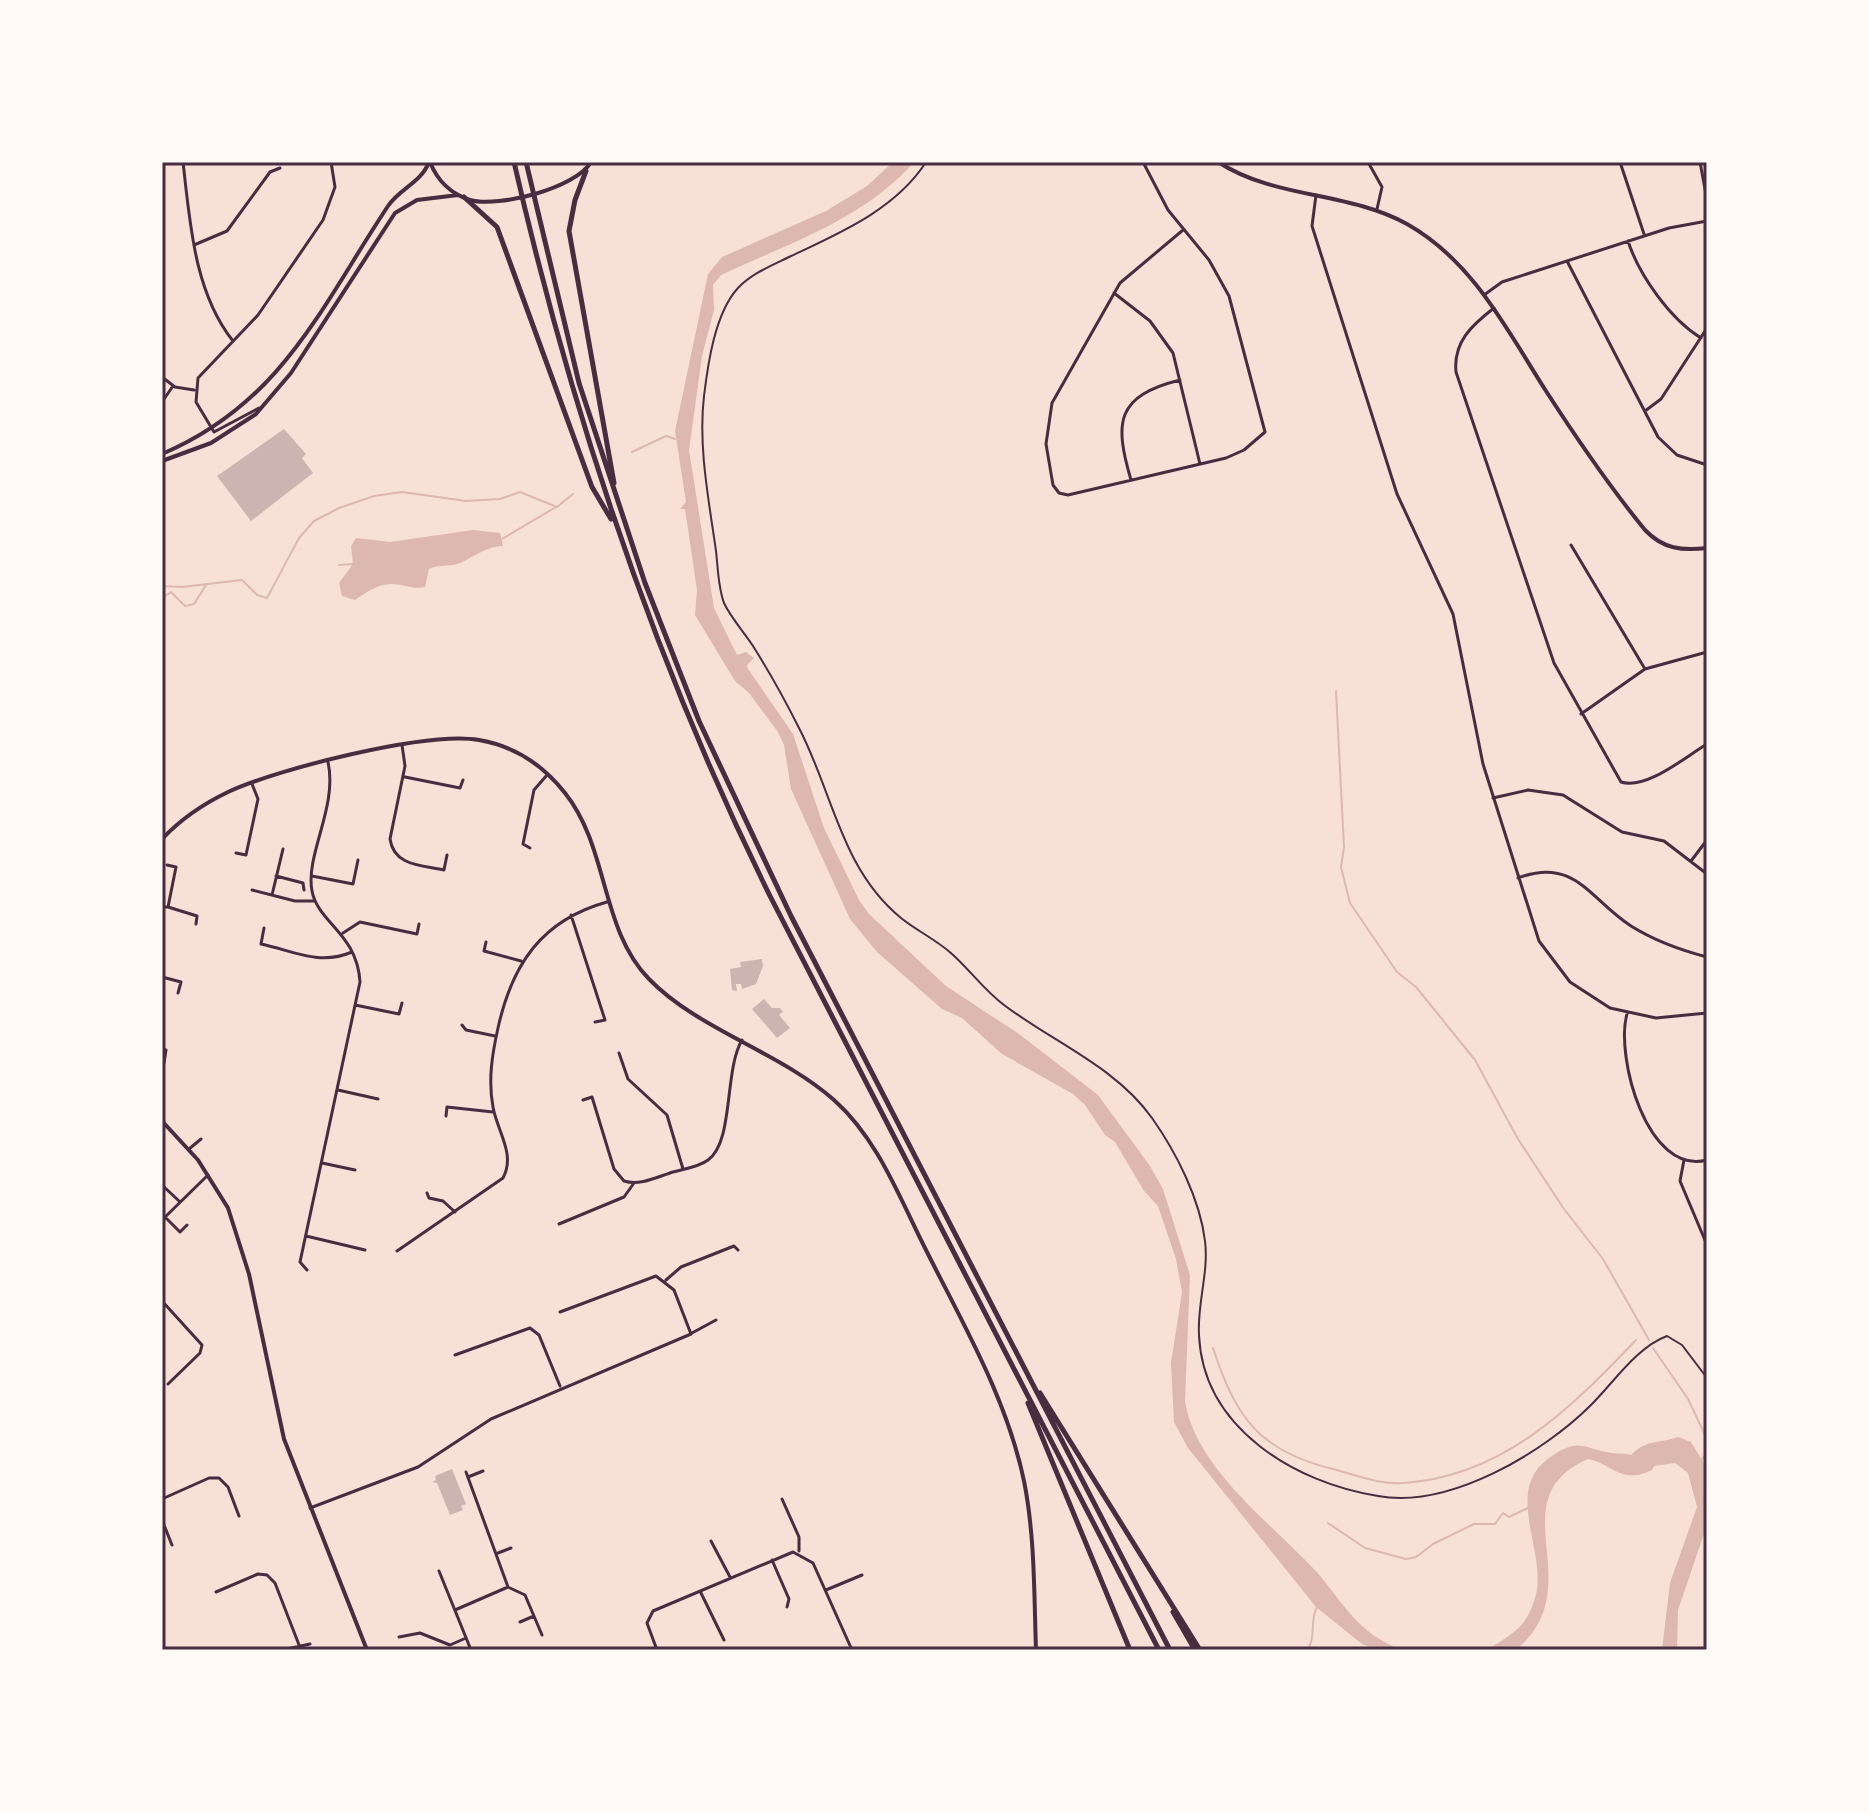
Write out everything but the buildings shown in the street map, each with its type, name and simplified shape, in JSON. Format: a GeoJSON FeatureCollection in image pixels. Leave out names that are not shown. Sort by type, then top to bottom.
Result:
{"type":"FeatureCollection","features":[{"type":"Feature","properties":{"kind":"highway"},"geometry":{"type":"LineString","coordinates":[[514,162],[573,392],[616,528],[679,696],[752,860],[1159,1650]]}},
{"type":"Feature","properties":{"kind":"highway"},"geometry":{"type":"LineString","coordinates":[[526,162],[567,342],[620,510],[670,650],[760,855],[1170,1650]]}},
{"type":"Feature","properties":{"kind":"highway"},"geometry":{"type":"LineString","coordinates":[[586,171],[575,200],[569,231],[620,510]]}},
{"type":"Feature","properties":{"kind":"highway"},"geometry":{"type":"LineString","coordinates":[[461,196],[497,227],[592,487],[616,528]]}},
{"type":"Feature","properties":{"kind":"highway"},"geometry":{"type":"LineString","coordinates":[[1028,1375],[1197,1650]]}},
{"type":"Feature","properties":{"kind":"highway"},"geometry":{"type":"LineString","coordinates":[[1020,1380],[1130,1650]]}},
{"type":"Feature","properties":{"kind":"street"},"geometry":{"type":"LineString","coordinates":[[183,162],[194,245],[214,312],[233,341]]}},
{"type":"Feature","properties":{"kind":"street"},"geometry":{"type":"LineString","coordinates":[[259,408],[217,432],[209,427],[196,402],[194,390],[207,365],[233,341],[273,295],[329,210],[335,187],[331,162]]}},
{"type":"Feature","properties":{"kind":"street"},"geometry":{"type":"LineString","coordinates":[[162,454],[209,427],[247,400],[287,363],[389,205],[419,179],[429,162],[444,184],[461,196]]}},
{"type":"Feature","properties":{"kind":"street"},"geometry":{"type":"LineString","coordinates":[[162,461],[225,435],[259,408],[300,361],[392,216],[417,200],[461,196],[485,202],[547,190],[574,181],[591,162]]}},
{"type":"Feature","properties":{"kind":"street"},"geometry":{"type":"LineString","coordinates":[[1143,162],[1183,230],[1209,260],[1229,296],[1265,432],[1236,454],[1065,495],[1053,485],[1046,444],[1048,416],[1057,391],[1127,276],[1183,230]]}},
{"type":"Feature","properties":{"kind":"street"},"geometry":{"type":"LineString","coordinates":[[1218,162],[1258,183],[1377,209],[1433,242],[1494,308],[1564,417],[1645,530],[1670,547],[1707,548]]}},
{"type":"Feature","properties":{"kind":"street"},"geometry":{"type":"LineString","coordinates":[[1368,162],[1382,187],[1377,209]]}},
{"type":"Feature","properties":{"kind":"street"},"geometry":{"type":"LineString","coordinates":[[1620,162],[1644,236]]}},
{"type":"Feature","properties":{"kind":"street"},"geometry":{"type":"LineString","coordinates":[[1700,162],[1707,200]]}},
{"type":"Feature","properties":{"kind":"street"},"geometry":{"type":"LineString","coordinates":[[194,245],[227,231],[270,172],[280,168]]}},
{"type":"Feature","properties":{"kind":"street"},"geometry":{"type":"LineString","coordinates":[[1316,195],[1312,226],[1392,478],[1453,614],[1477,741],[1539,941],[1552,962],[1584,994],[1627,1014],[1656,1018],[1707,1014]]}},
{"type":"Feature","properties":{"kind":"street"},"geometry":{"type":"LineString","coordinates":[[1484,295],[1502,282],[1644,236],[1707,221]]}},
{"type":"Feature","properties":{"kind":"street"},"geometry":{"type":"LineString","coordinates":[[1628,241],[1638,264],[1678,319],[1701,338]]}},
{"type":"Feature","properties":{"kind":"street"},"geometry":{"type":"LineString","coordinates":[[1567,261],[1666,447],[1683,458],[1707,465]]}},
{"type":"Feature","properties":{"kind":"street"},"geometry":{"type":"LineString","coordinates":[[1114,293],[1159,331],[1173,353],[1200,464]]}},
{"type":"Feature","properties":{"kind":"street"},"geometry":{"type":"LineString","coordinates":[[1494,308],[1465,335],[1457,353],[1456,372],[1554,663],[1615,777],[1627,784],[1655,774],[1707,744]]}},
{"type":"Feature","properties":{"kind":"street"},"geometry":{"type":"LineString","coordinates":[[1645,411],[1661,399],[1707,328]]}},
{"type":"Feature","properties":{"kind":"street"},"geometry":{"type":"LineString","coordinates":[[162,377],[173,386],[194,390]]}},
{"type":"Feature","properties":{"kind":"street"},"geometry":{"type":"LineString","coordinates":[[1131,480],[1121,441],[1125,412],[1146,390],[1181,379]]}},
{"type":"Feature","properties":{"kind":"street"},"geometry":{"type":"LineString","coordinates":[[162,402],[173,386]]}},
{"type":"Feature","properties":{"kind":"street"},"geometry":{"type":"LineString","coordinates":[[1571,545],[1645,669]]}},
{"type":"Feature","properties":{"kind":"street"},"geometry":{"type":"LineString","coordinates":[[1581,714],[1645,669],[1707,652]]}},
{"type":"Feature","properties":{"kind":"street"},"geometry":{"type":"LineString","coordinates":[[162,839],[199,808],[251,783],[402,744],[449,738],[491,743],[520,754],[548,775],[580,816],[603,873],[607,902],[631,953],[648,978],[676,1000],[820,1088],[859,1126],[889,1177],[981,1361],[1012,1439],[1023,1479],[1032,1544],[1036,1650]]}},
{"type":"Feature","properties":{"kind":"street"},"geometry":{"type":"LineString","coordinates":[[402,744],[404,776],[390,839],[392,848],[403,861],[444,870],[447,855]]}},
{"type":"Feature","properties":{"kind":"street"},"geometry":{"type":"LineString","coordinates":[[307,1270],[300,1262],[360,982],[352,952],[342,933],[315,901],[312,876],[331,787],[328,762]]}},
{"type":"Feature","properties":{"kind":"street"},"geometry":{"type":"LineString","coordinates":[[530,848],[523,844],[532,796],[548,775]]}},
{"type":"Feature","properties":{"kind":"street"},"geometry":{"type":"LineString","coordinates":[[404,776],[460,788],[463,780]]}},
{"type":"Feature","properties":{"kind":"street"},"geometry":{"type":"LineString","coordinates":[[236,853],[246,855],[257,809],[258,799],[251,783]]}},
{"type":"Feature","properties":{"kind":"street"},"geometry":{"type":"LineString","coordinates":[[1493,798],[1528,790],[1563,795],[1622,832],[1659,839],[1707,874]]}},
{"type":"Feature","properties":{"kind":"street"},"geometry":{"type":"LineString","coordinates":[[1691,861],[1707,840]]}},
{"type":"Feature","properties":{"kind":"street"},"geometry":{"type":"LineString","coordinates":[[272,895],[283,849]]}},
{"type":"Feature","properties":{"kind":"street"},"geometry":{"type":"LineString","coordinates":[[312,876],[353,884],[358,860]]}},
{"type":"Feature","properties":{"kind":"street"},"geometry":{"type":"LineString","coordinates":[[167,865],[176,867],[168,907]]}},
{"type":"Feature","properties":{"kind":"street"},"geometry":{"type":"LineString","coordinates":[[1518,878],[1544,871],[1570,876],[1640,931],[1707,957]]}},
{"type":"Feature","properties":{"kind":"street"},"geometry":{"type":"LineString","coordinates":[[276,876],[303,883],[304,890]]}},
{"type":"Feature","properties":{"kind":"street"},"geometry":{"type":"LineString","coordinates":[[252,890],[295,901],[315,901]]}},
{"type":"Feature","properties":{"kind":"street"},"geometry":{"type":"LineString","coordinates":[[397,1251],[495,1185],[506,1172],[508,1153],[493,1112],[490,1075],[508,990],[521,961],[543,935],[571,915],[607,902]]}},
{"type":"Feature","properties":{"kind":"street"},"geometry":{"type":"LineString","coordinates":[[162,907],[197,916],[196,924]]}},
{"type":"Feature","properties":{"kind":"street"},"geometry":{"type":"LineString","coordinates":[[571,915],[605,1020],[595,1022]]}},
{"type":"Feature","properties":{"kind":"street"},"geometry":{"type":"LineString","coordinates":[[342,933],[360,922],[417,934],[419,924]]}},
{"type":"Feature","properties":{"kind":"street"},"geometry":{"type":"LineString","coordinates":[[264,928],[261,944],[293,951],[307,959],[338,957],[352,952]]}},
{"type":"Feature","properties":{"kind":"street"},"geometry":{"type":"LineString","coordinates":[[486,942],[484,951],[521,961]]}},
{"type":"Feature","properties":{"kind":"street"},"geometry":{"type":"LineString","coordinates":[[162,977],[181,982],[178,993]]}},
{"type":"Feature","properties":{"kind":"street"},"geometry":{"type":"LineString","coordinates":[[355,1005],[399,1014],[402,1003]]}},
{"type":"Feature","properties":{"kind":"street"},"geometry":{"type":"LineString","coordinates":[[1627,1014],[1622,1045],[1640,1105],[1660,1146],[1684,1160],[1707,1160]]}},
{"type":"Feature","properties":{"kind":"street"},"geometry":{"type":"LineString","coordinates":[[462,1025],[466,1030],[496,1036]]}},
{"type":"Feature","properties":{"kind":"street"},"geometry":{"type":"LineString","coordinates":[[583,1100],[592,1097],[614,1169],[620,1178],[634,1183],[704,1163],[717,1151],[734,1056],[742,1040]]}},
{"type":"Feature","properties":{"kind":"street"},"geometry":{"type":"LineString","coordinates":[[162,1049],[166,1050],[164,1063]]}},
{"type":"Feature","properties":{"kind":"street"},"geometry":{"type":"LineString","coordinates":[[619,1053],[628,1079],[667,1115],[683,1169]]}},
{"type":"Feature","properties":{"kind":"street"},"geometry":{"type":"LineString","coordinates":[[337,1090],[378,1099]]}},
{"type":"Feature","properties":{"kind":"street"},"geometry":{"type":"LineString","coordinates":[[446,1116],[447,1107],[493,1112]]}},
{"type":"Feature","properties":{"kind":"street"},"geometry":{"type":"LineString","coordinates":[[162,1121],[209,1175],[228,1208],[241,1243],[284,1439],[367,1650]]}},
{"type":"Feature","properties":{"kind":"street"},"geometry":{"type":"LineString","coordinates":[[189,1149],[201,1139]]}},
{"type":"Feature","properties":{"kind":"street"},"geometry":{"type":"LineString","coordinates":[[1684,1160],[1680,1181],[1707,1245]]}},
{"type":"Feature","properties":{"kind":"street"},"geometry":{"type":"LineString","coordinates":[[322,1163],[355,1170]]}},
{"type":"Feature","properties":{"kind":"street"},"geometry":{"type":"LineString","coordinates":[[187,1225],[180,1232],[163,1219],[209,1175]]}},
{"type":"Feature","properties":{"kind":"street"},"geometry":{"type":"LineString","coordinates":[[559,1224],[624,1197],[634,1183]]}},
{"type":"Feature","properties":{"kind":"street"},"geometry":{"type":"LineString","coordinates":[[162,1185],[180,1202]]}},
{"type":"Feature","properties":{"kind":"street"},"geometry":{"type":"LineString","coordinates":[[427,1193],[429,1198],[443,1201],[455,1212]]}},
{"type":"Feature","properties":{"kind":"street"},"geometry":{"type":"LineString","coordinates":[[306,1236],[365,1250]]}},
{"type":"Feature","properties":{"kind":"street"},"geometry":{"type":"LineString","coordinates":[[666,1280],[681,1267],[734,1246],[738,1250]]}},
{"type":"Feature","properties":{"kind":"street"},"geometry":{"type":"LineString","coordinates":[[560,1312],[656,1276],[666,1280],[691,1334]]}},
{"type":"Feature","properties":{"kind":"street"},"geometry":{"type":"LineString","coordinates":[[162,1302],[202,1345],[200,1353],[168,1384]]}},
{"type":"Feature","properties":{"kind":"street"},"geometry":{"type":"LineString","coordinates":[[310,1508],[435,1459],[484,1422],[691,1334],[716,1320]]}},
{"type":"Feature","properties":{"kind":"street"},"geometry":{"type":"LineString","coordinates":[[455,1355],[530,1328],[539,1335],[561,1388]]}},
{"type":"Feature","properties":{"kind":"street"},"geometry":{"type":"LineString","coordinates":[[483,1471],[467,1474],[508,1587],[525,1595],[542,1635]]}},
{"type":"Feature","properties":{"kind":"street"},"geometry":{"type":"LineString","coordinates":[[162,1499],[209,1478],[219,1478],[228,1487],[239,1516]]}},
{"type":"Feature","properties":{"kind":"street"},"geometry":{"type":"LineString","coordinates":[[782,1499],[800,1541],[798,1553]]}},
{"type":"Feature","properties":{"kind":"street"},"geometry":{"type":"LineString","coordinates":[[162,1520],[172,1545]]}},
{"type":"Feature","properties":{"kind":"street"},"geometry":{"type":"LineString","coordinates":[[711,1541],[731,1578]]}},
{"type":"Feature","properties":{"kind":"street"},"geometry":{"type":"LineString","coordinates":[[498,1553],[511,1548]]}},
{"type":"Feature","properties":{"kind":"street"},"geometry":{"type":"LineString","coordinates":[[657,1650],[648,1627],[650,1614],[772,1560],[798,1553],[813,1563],[851,1650]]}},
{"type":"Feature","properties":{"kind":"street"},"geometry":{"type":"LineString","coordinates":[[772,1560],[789,1599],[787,1607]]}},
{"type":"Feature","properties":{"kind":"street"},"geometry":{"type":"LineString","coordinates":[[439,1571],[471,1650]]}},
{"type":"Feature","properties":{"kind":"street"},"geometry":{"type":"LineString","coordinates":[[216,1592],[258,1574],[267,1575],[275,1583],[300,1648]]}},
{"type":"Feature","properties":{"kind":"street"},"geometry":{"type":"LineString","coordinates":[[826,1590],[862,1575]]}},
{"type":"Feature","properties":{"kind":"street"},"geometry":{"type":"LineString","coordinates":[[455,1610],[508,1587]]}},
{"type":"Feature","properties":{"kind":"street"},"geometry":{"type":"LineString","coordinates":[[700,1591],[724,1640]]}},
{"type":"Feature","properties":{"kind":"street"},"geometry":{"type":"LineString","coordinates":[[520,1622],[534,1616]]}},
{"type":"Feature","properties":{"kind":"street"},"geometry":{"type":"LineString","coordinates":[[399,1637],[420,1633],[450,1645],[466,1638]]}},
{"type":"Feature","properties":{"kind":"street"},"geometry":{"type":"LineString","coordinates":[[282,1650],[310,1644]]}},
{"type":"Feature","properties":{"kind":"path"},"geometry":{"type":"LineString","coordinates":[[926,162],[915,178],[871,215],[739,286],[724,313],[703,400],[706,469],[724,602],[799,728],[844,839],[866,882],[902,919],[953,954],[1003,1004],[1113,1077],[1151,1116],[1181,1169],[1203,1228],[1205,1266],[1199,1334],[1209,1378],[1231,1417],[1279,1462],[1323,1481],[1376,1496],[1404,1498],[1437,1492],[1501,1469],[1549,1441],[1588,1408],[1646,1347],[1662,1337],[1667,1336],[1682,1345],[1707,1378]]}},
{"type":"Feature","properties":{"kind":"shaded area"},"geometry":{"type":"Polygon","coordinates":[[[893,162],[914,162],[872,200],[848,215],[721,275],[713,285],[714,310],[702,356],[689,450],[714,608],[737,655],[746,652],[754,658],[747,665],[748,669],[793,734],[824,828],[869,914],[946,986],[1019,1034],[1098,1095],[1150,1166],[1163,1189],[1190,1275],[1185,1401],[1191,1425],[1203,1448],[1235,1491],[1311,1566],[1360,1624],[1400,1650],[1376,1650],[1362,1644],[1316,1607],[1188,1448],[1174,1422],[1171,1363],[1182,1292],[1176,1259],[1158,1206],[1144,1191],[1115,1142],[1105,1135],[1085,1105],[1073,1094],[1002,1054],[962,1018],[942,1009],[877,952],[850,919],[791,789],[784,745],[778,732],[749,693],[735,681],[695,615],[697,590],[685,509],[680,509],[686,502],[675,431],[708,274],[722,257],[826,211],[867,186],[893,162]]]}},
{"type":"Feature","properties":{"kind":"shaded area"},"geometry":{"type":"Polygon","coordinates":[[[473,530],[500,533],[503,546],[456,564],[429,569],[425,587],[386,584],[355,600],[342,596],[339,583],[353,564],[351,546],[356,538],[390,542],[473,530]]]}},
{"type":"Feature","properties":{"kind":"shaded area"},"geometry":{"type":"Polygon","coordinates":[[[1678,1437],[1691,1442],[1705,1465],[1707,1525],[1678,1610],[1677,1650],[1662,1650],[1670,1583],[1697,1507],[1688,1473],[1675,1463],[1654,1466],[1652,1470],[1632,1475],[1588,1459],[1562,1476],[1549,1497],[1545,1520],[1547,1598],[1537,1625],[1516,1650],[1487,1650],[1522,1624],[1535,1598],[1538,1581],[1528,1506],[1529,1488],[1535,1472],[1549,1458],[1568,1447],[1581,1446],[1631,1455],[1647,1444],[1678,1437]]]}},
{"type":"Feature","properties":{"kind":"waterway"},"geometry":{"type":"LineString","coordinates":[[632,452],[666,436],[675,439]]}},
{"type":"Feature","properties":{"kind":"waterway"},"geometry":{"type":"LineString","coordinates":[[162,586],[182,587],[242,580],[257,595],[267,598],[299,538],[314,521],[374,496],[402,492],[466,501],[500,499],[520,492],[557,507],[573,494]]}},
{"type":"Feature","properties":{"kind":"waterway"},"geometry":{"type":"LineString","coordinates":[[502,539],[556,507]]}},
{"type":"Feature","properties":{"kind":"waterway"},"geometry":{"type":"LineString","coordinates":[[339,565],[353,564]]}},
{"type":"Feature","properties":{"kind":"waterway"},"geometry":{"type":"LineString","coordinates":[[162,598],[171,592],[185,606],[194,604],[206,585]]}},
{"type":"Feature","properties":{"kind":"waterway"},"geometry":{"type":"LineString","coordinates":[[1336,691],[1344,847],[1341,867],[1350,903],[1397,972],[1416,987],[1475,1060],[1518,1139],[1564,1209],[1603,1259],[1649,1340]]}},
{"type":"Feature","properties":{"kind":"waterway"},"geometry":{"type":"LineString","coordinates":[[1213,1348],[1231,1394],[1254,1428],[1269,1441],[1308,1462],[1368,1479],[1404,1483],[1440,1478],[1504,1453],[1560,1413],[1636,1340]]}},
{"type":"Feature","properties":{"kind":"waterway"},"geometry":{"type":"LineString","coordinates":[[1653,1348],[1688,1399],[1707,1439]]}},
{"type":"Feature","properties":{"kind":"waterway"},"geometry":{"type":"LineString","coordinates":[[1701,1461],[1707,1452]]}},
{"type":"Feature","properties":{"kind":"waterway"},"geometry":{"type":"LineString","coordinates":[[1328,1523],[1365,1548],[1406,1559],[1416,1557],[1433,1544],[1474,1524],[1495,1524],[1503,1513],[1509,1517],[1530,1507]]}},
{"type":"Feature","properties":{"kind":"waterway"},"geometry":{"type":"LineString","coordinates":[[1307,1650],[1312,1640],[1317,1607]]}}]}
